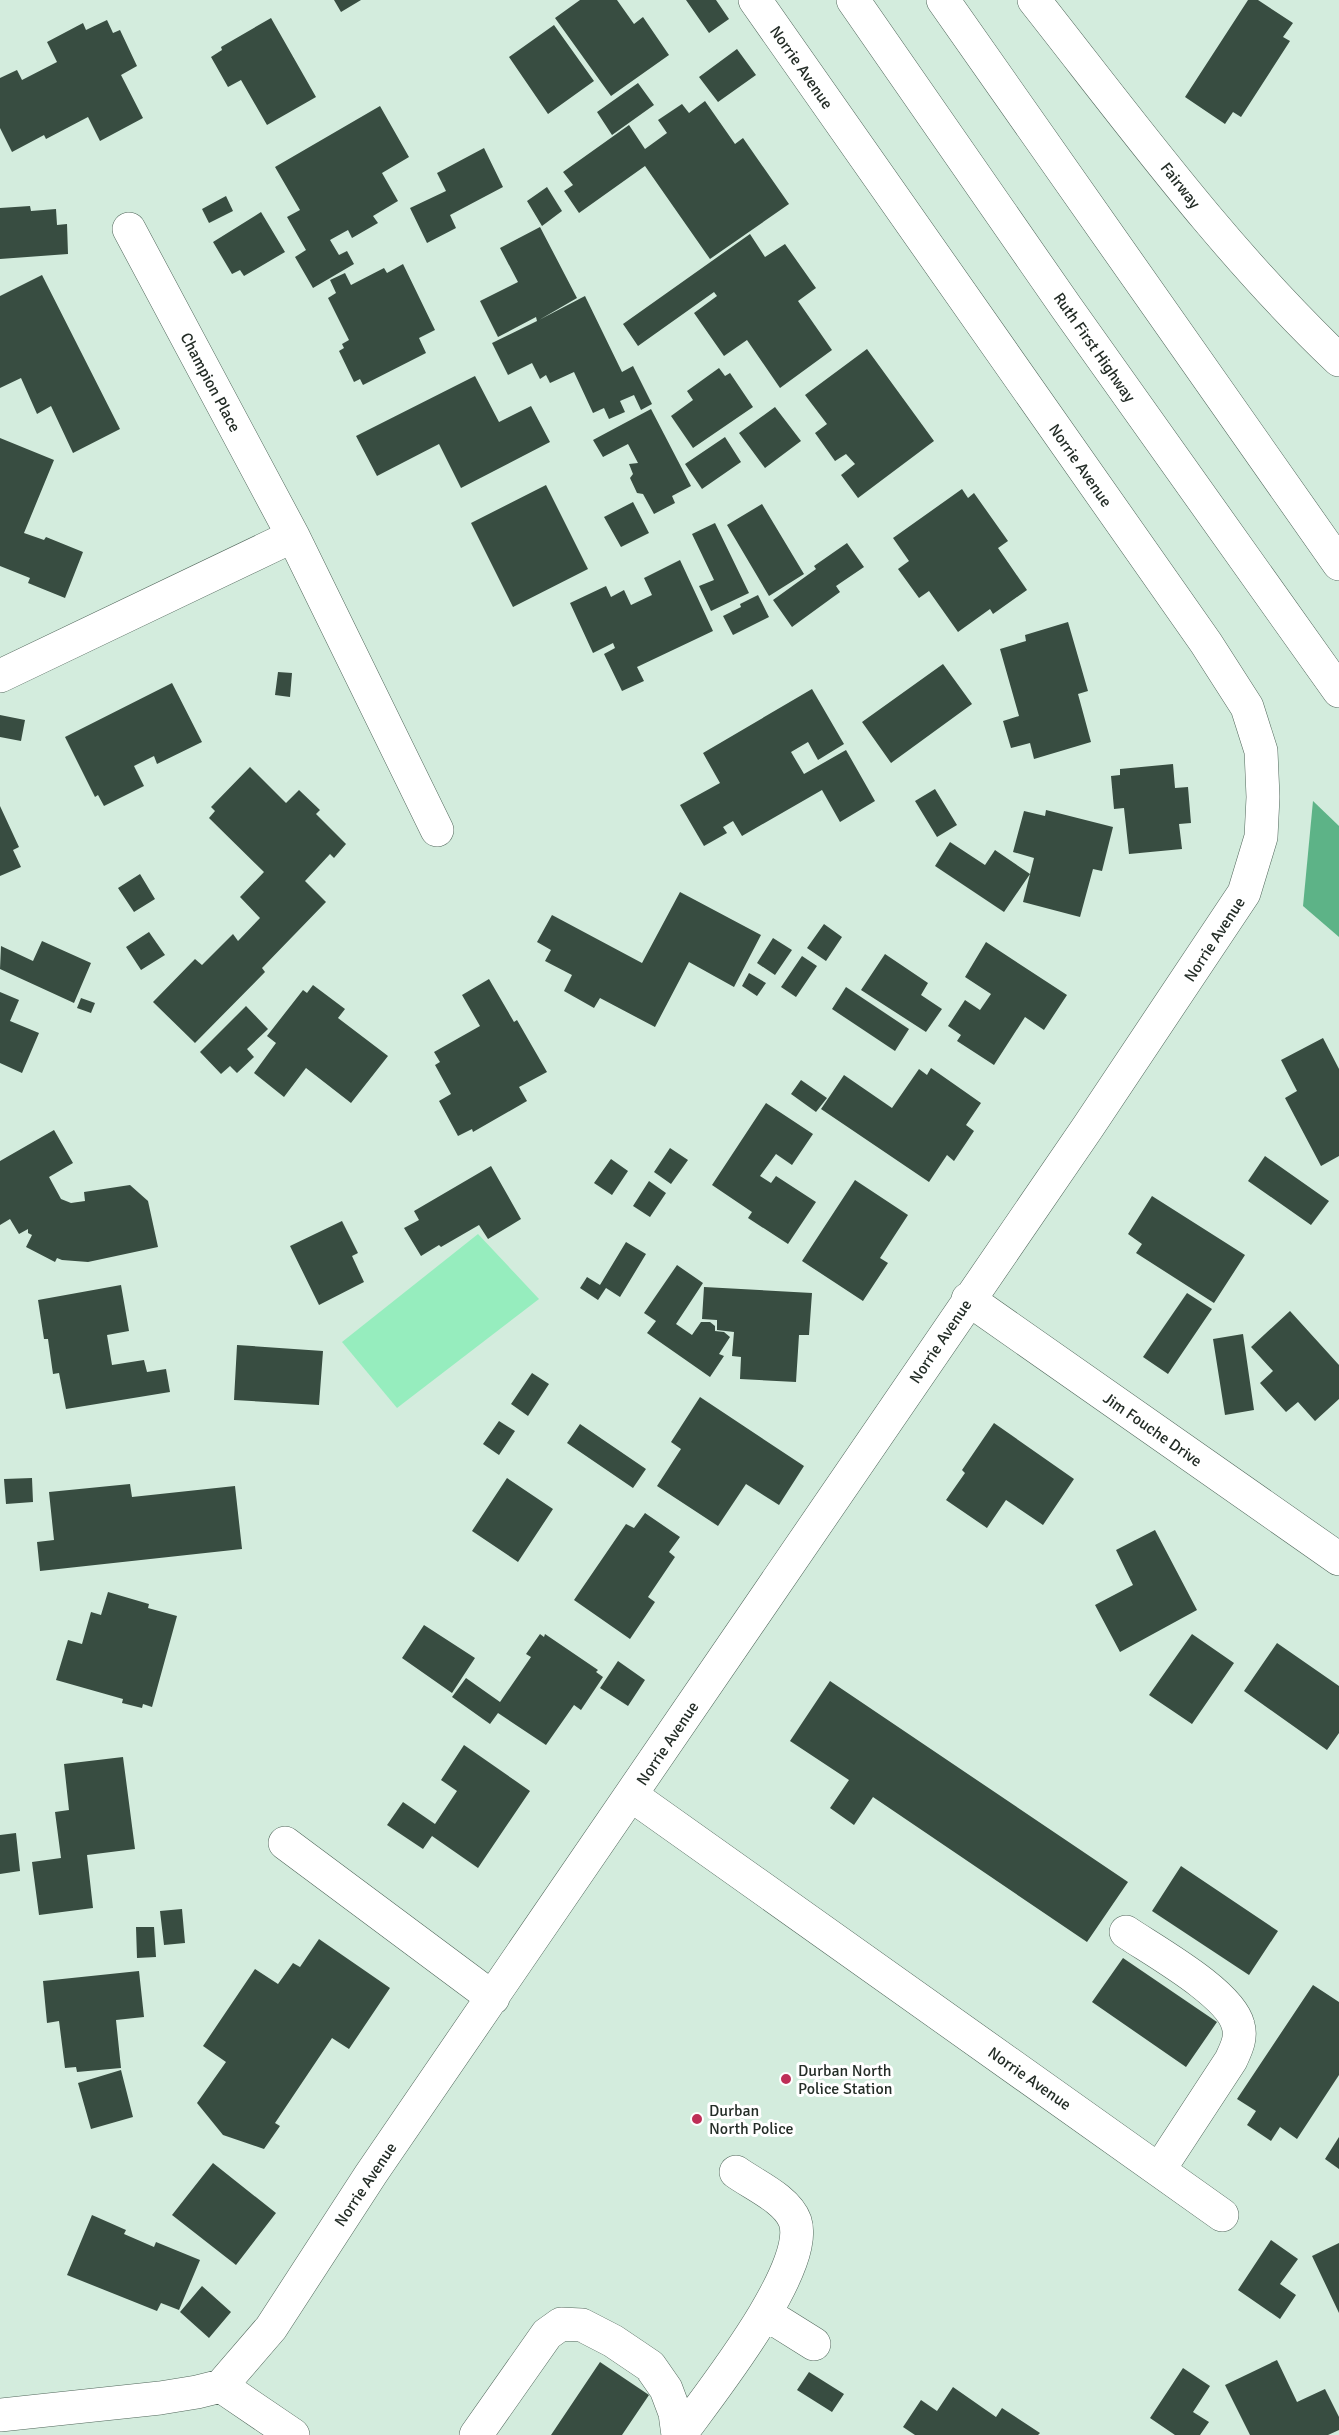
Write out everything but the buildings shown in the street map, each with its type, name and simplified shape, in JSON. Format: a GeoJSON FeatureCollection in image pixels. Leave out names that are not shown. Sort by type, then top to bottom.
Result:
{"type":"FeatureCollection","features":[{"type":"Feature","properties":{"kind":"main road","name":"Norrie Avenue"},"geometry":{"type":"LineString","coordinates":[[221,2386],[271,2328],[371,2174],[968,1299],[1088,1127],[1244,893],[1262,837],[1261,751],[1247,707],[1206,643],[755,0]]}},
{"type":"Feature","properties":{"kind":"main road","name":"Ruth First Highway"},"geometry":{"type":"LineString","coordinates":[[854,0],[1060,297],[1339,691]]}},
{"type":"Feature","properties":{"kind":"main road"},"geometry":{"type":"LineString","coordinates":[[943,0],[1339,564]]}},
{"type":"Feature","properties":{"kind":"main road","name":"Fairway"},"geometry":{"type":"LineString","coordinates":[[1034,0],[1214,226],[1316,338],[1339,360]]}},
{"type":"Feature","properties":{"kind":"main road","name":"Champion Place"},"geometry":{"type":"LineString","coordinates":[[129,229],[293,536],[437,830]]}},
{"type":"Feature","properties":{"kind":"main road"},"geometry":{"type":"LineString","coordinates":[[0,676],[293,536]]}},
{"type":"Feature","properties":{"kind":"main road","name":"Jim Fouche Drive"},"geometry":{"type":"LineString","coordinates":[[968,1299],[1339,1559]]}},
{"type":"Feature","properties":{"kind":"main road","name":"Norrie Avenue"},"geometry":{"type":"LineString","coordinates":[[631,1795],[1222,2215]]}},
{"type":"Feature","properties":{"kind":"main road"},"geometry":{"type":"LineString","coordinates":[[285,1844],[493,1998]]}},
{"type":"Feature","properties":{"kind":"main road"},"geometry":{"type":"LineString","coordinates":[[1126,1932],[1220,1996],[1233,2012],[1239,2026],[1239,2044],[1159,2170]]}},
{"type":"Feature","properties":{"kind":"main road"},"geometry":{"type":"LineString","coordinates":[[679,2435],[766,2314],[787,2270],[797,2240],[795,2222],[785,2206],[736,2172]]}},
{"type":"Feature","properties":{"kind":"main road"},"geometry":{"type":"LineString","coordinates":[[766,2314],[814,2344]]}},
{"type":"Feature","properties":{"kind":"main road"},"geometry":{"type":"LineString","coordinates":[[476,2435],[547,2334],[561,2324],[582,2325],[613,2341],[650,2366],[666,2388],[675,2413],[679,2435]]}},
{"type":"Feature","properties":{"kind":"main road"},"geometry":{"type":"LineString","coordinates":[[0,2415],[160,2398],[221,2386],[294,2435]]}},
{"type":"Feature","properties":{"kind":"shaded area"},"geometry":{"type":"Polygon","coordinates":[[[1313,801],[1339,826],[1339,937],[1303,906],[1313,801]]]}},
{"type":"Feature","properties":{"kind":"shaded area"},"geometry":{"type":"Polygon","coordinates":[[[478,1234],[539,1299],[397,1408],[342,1342],[478,1234]]]}},
{"type":"Feature","properties":{"kind":"place","name":"Durban North Police Station"},"geometry":{"type":"Point","coordinates":[786,2079]}},
{"type":"Feature","properties":{"kind":"place","name":"Durban North Police"},"geometry":{"type":"Point","coordinates":[697,2119]}}]}
